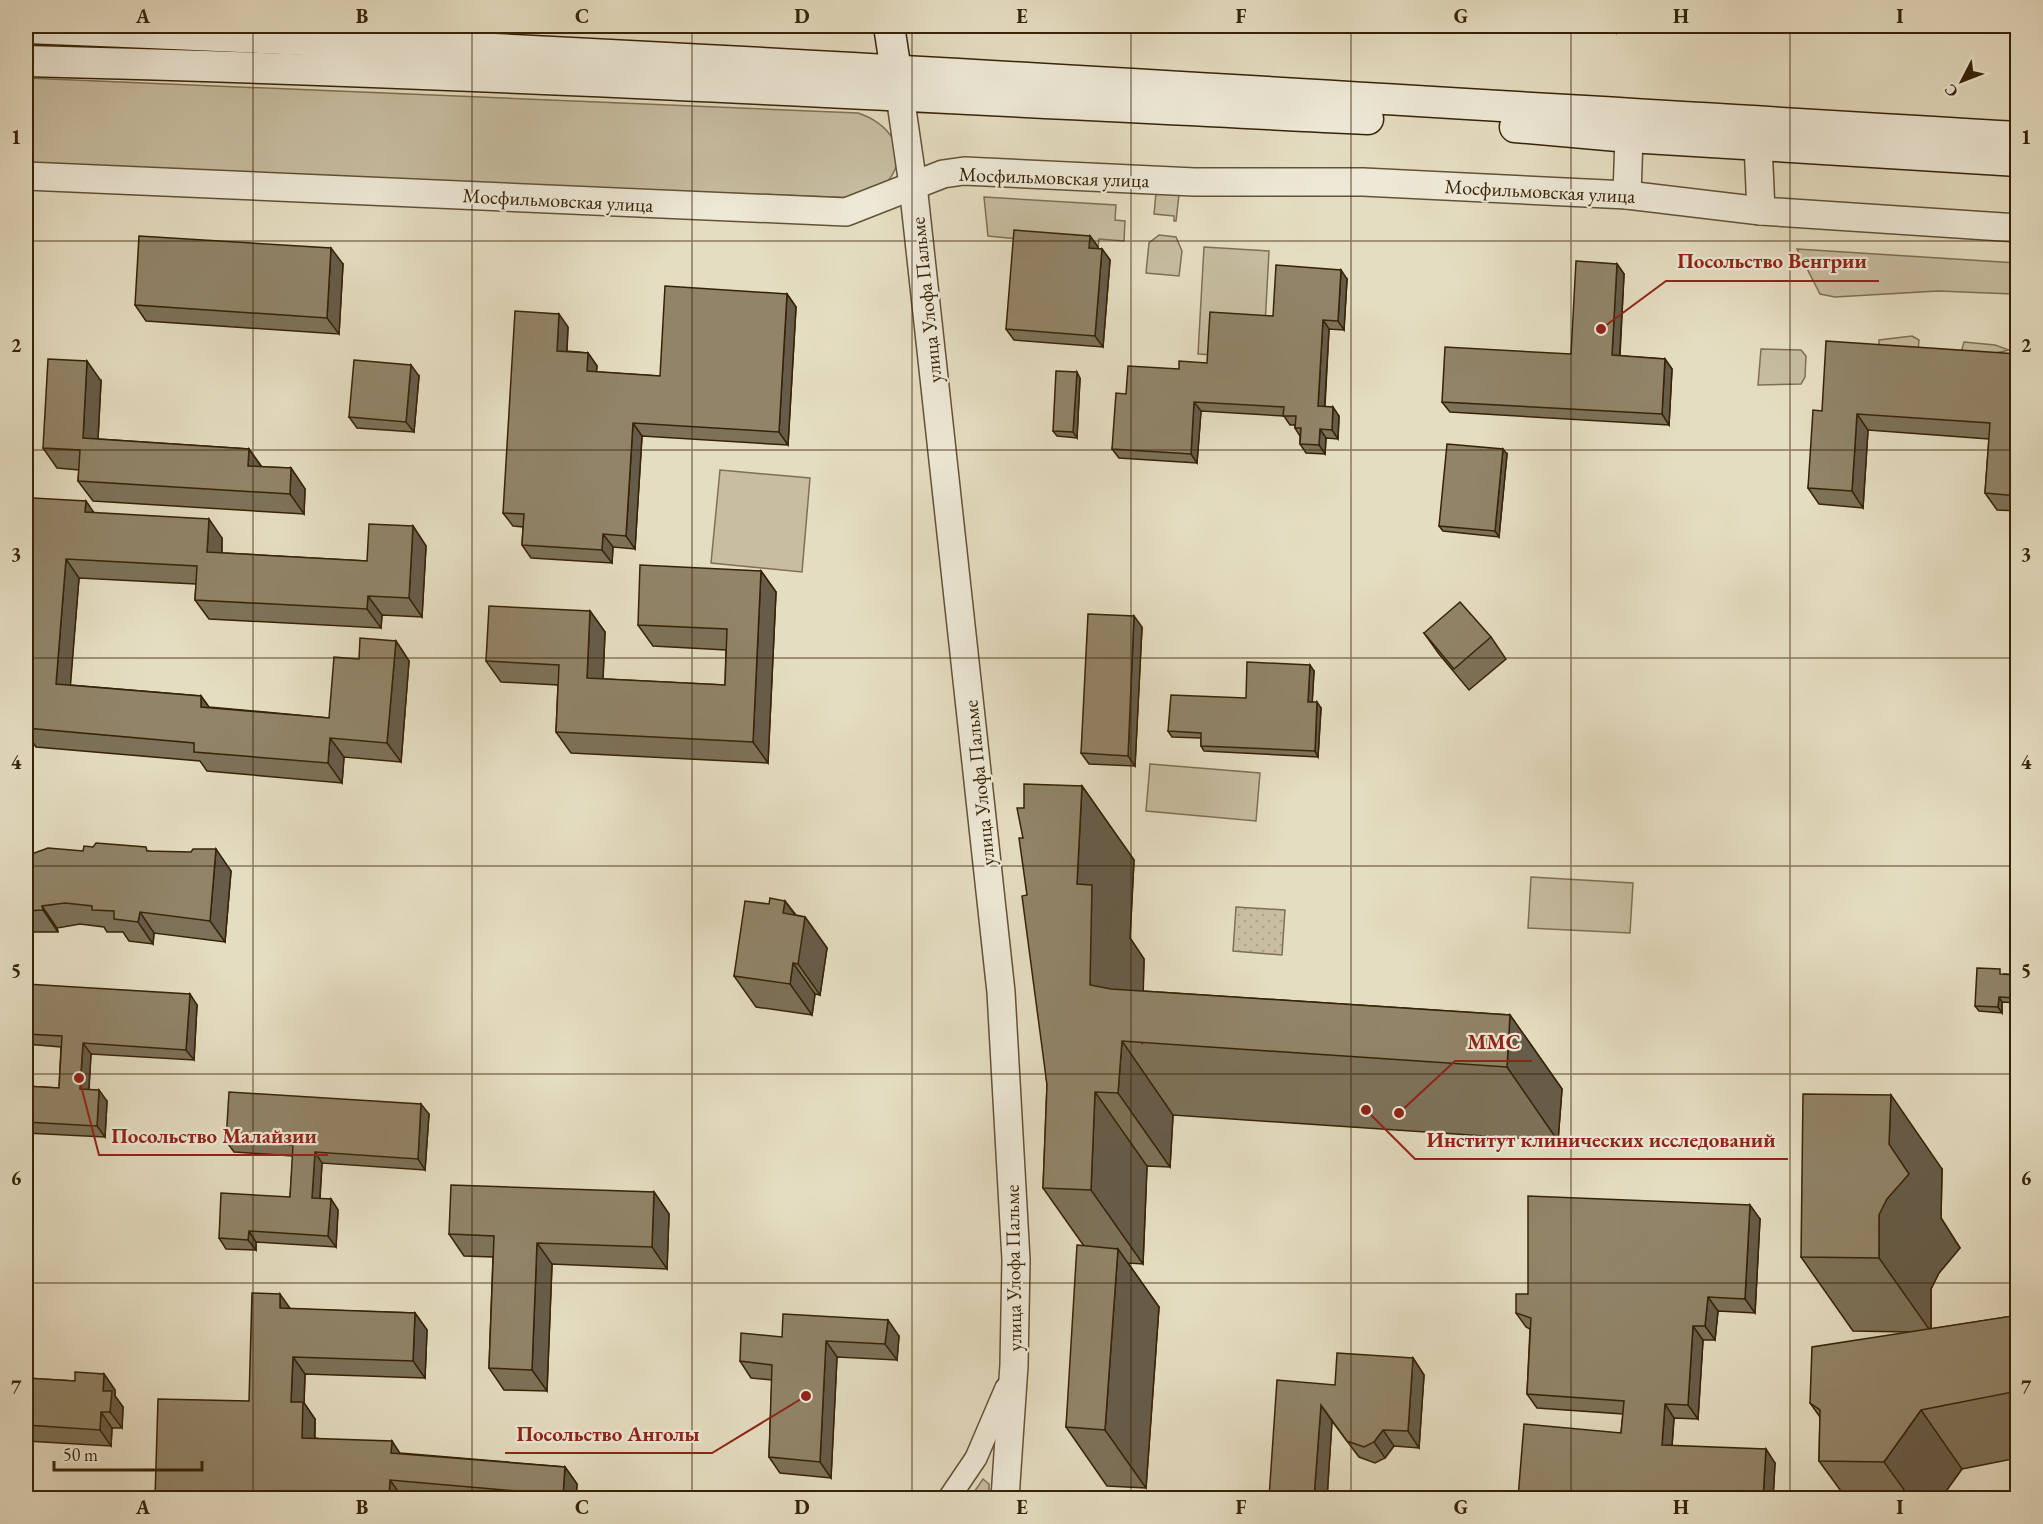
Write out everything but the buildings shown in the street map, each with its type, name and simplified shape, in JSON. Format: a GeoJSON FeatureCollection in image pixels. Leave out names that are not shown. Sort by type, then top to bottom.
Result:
{"type":"FeatureCollection","features":[{"type":"Feature","properties":{"kind":"main road"},"geometry":{"type":"LineString","coordinates":[[889,26],[898,84]]}},
{"type":"Feature","properties":{"kind":"main road"},"geometry":{"type":"LineString","coordinates":[[26,28],[898,84],[1505,126],[1629,138],[2018,161]]}},
{"type":"Feature","properties":{"kind":"main road"},"geometry":{"type":"LineString","coordinates":[[26,61],[898,84],[2018,137]]}},
{"type":"Feature","properties":{"kind":"street","name":"улица Улофа Пальме"},"geometry":{"type":"LineString","coordinates":[[898,84],[913,185],[1001,992],[1016,1260],[1014,1365],[1005,1498]]}},
{"type":"Feature","properties":{"kind":"street"},"geometry":{"type":"LineString","coordinates":[[1627,195],[1629,138]]}},
{"type":"Feature","properties":{"kind":"street"},"geometry":{"type":"LineString","coordinates":[[1758,144],[1761,211]]}},
{"type":"Feature","properties":{"kind":"street","name":"Мосфильмовская улица"},"geometry":{"type":"LineString","coordinates":[[26,176],[846,212],[943,174],[964,171],[1194,182],[1364,182],[1627,195],[1761,211],[2018,228]]}},
{"type":"Feature","properties":{"kind":"street"},"geometry":{"type":"LineString","coordinates":[[949,1498],[981,1449],[995,1420],[1014,1365]]}},
{"type":"Feature","properties":{"kind":"shaded area"},"geometry":{"type":"Polygon","coordinates":[[[26,78],[858,113],[869,117],[887,131],[897,149],[898,159],[895,170],[888,181],[875,191],[860,198],[26,167],[26,78]]]}},
{"type":"Feature","properties":{"kind":"shaded area"},"geometry":{"type":"Polygon","coordinates":[[[1156,193],[1179,195],[1176,221],[1174,221],[1174,216],[1154,214],[1156,193]]]}},
{"type":"Feature","properties":{"kind":"shaded area"},"geometry":{"type":"Polygon","coordinates":[[[984,197],[1116,205],[1115,220],[1125,221],[1124,241],[1099,239],[1098,247],[988,236],[984,197]]]}},
{"type":"Feature","properties":{"kind":"shaded area"},"geometry":{"type":"Polygon","coordinates":[[[1159,235],[1176,237],[1182,251],[1179,276],[1146,273],[1149,243],[1159,235]]]}},
{"type":"Feature","properties":{"kind":"shaded area"},"geometry":{"type":"Polygon","coordinates":[[[1204,247],[1269,251],[1265,325],[1214,355],[1198,354],[1204,247]]]}},
{"type":"Feature","properties":{"kind":"shaded area"},"geometry":{"type":"Polygon","coordinates":[[[1797,249],[2017,263],[2017,297],[2013,294],[1938,291],[1835,297],[1820,294],[1797,249]]]}},
{"type":"Feature","properties":{"kind":"shaded area"},"geometry":{"type":"Polygon","coordinates":[[[1912,336],[1919,340],[1918,352],[1879,345],[1879,340],[1912,336]]]}},
{"type":"Feature","properties":{"kind":"shaded area"},"geometry":{"type":"Polygon","coordinates":[[[1964,342],[1995,345],[2009,350],[1987,355],[1961,353],[1964,342]]]}},
{"type":"Feature","properties":{"kind":"shaded area"},"geometry":{"type":"Polygon","coordinates":[[[1761,349],[1801,350],[1806,356],[1805,377],[1801,384],[1758,385],[1761,349]]]}},
{"type":"Feature","properties":{"kind":"shaded area"},"geometry":{"type":"Polygon","coordinates":[[[720,470],[810,478],[802,572],[711,563],[720,470]]]}},
{"type":"Feature","properties":{"kind":"shaded area"},"geometry":{"type":"Polygon","coordinates":[[[1150,764],[1260,773],[1256,821],[1146,811],[1150,764]]]}},
{"type":"Feature","properties":{"kind":"shaded area"},"geometry":{"type":"Polygon","coordinates":[[[1531,877],[1633,883],[1630,933],[1528,928],[1531,877]]]}},
{"type":"Feature","properties":{"kind":"shaded area"},"geometry":{"type":"Polygon","coordinates":[[[1236,907],[1285,910],[1282,955],[1233,951],[1236,907]]]}},
{"type":"Feature","properties":{"kind":"shaded area"},"geometry":{"type":"Polygon","coordinates":[[[983,1479],[989,1484],[989,1498],[970,1498],[983,1479]]]}},
{"type":"Feature","properties":{"kind":"place","name":"Посольство Венгрии"},"geometry":{"type":"Point","coordinates":[1601,329]}},
{"type":"Feature","properties":{"kind":"place","name":"Посольство Малайзии"},"geometry":{"type":"Point","coordinates":[79,1078]}},
{"type":"Feature","properties":{"kind":"place","name":"Институт клинических исследований"},"geometry":{"type":"Point","coordinates":[1366,1110]}},
{"type":"Feature","properties":{"kind":"place","name":"ММС"},"geometry":{"type":"Point","coordinates":[1399,1113]}},
{"type":"Feature","properties":{"kind":"place","name":"Посольство Анголы"},"geometry":{"type":"Point","coordinates":[806,1396]}}]}
